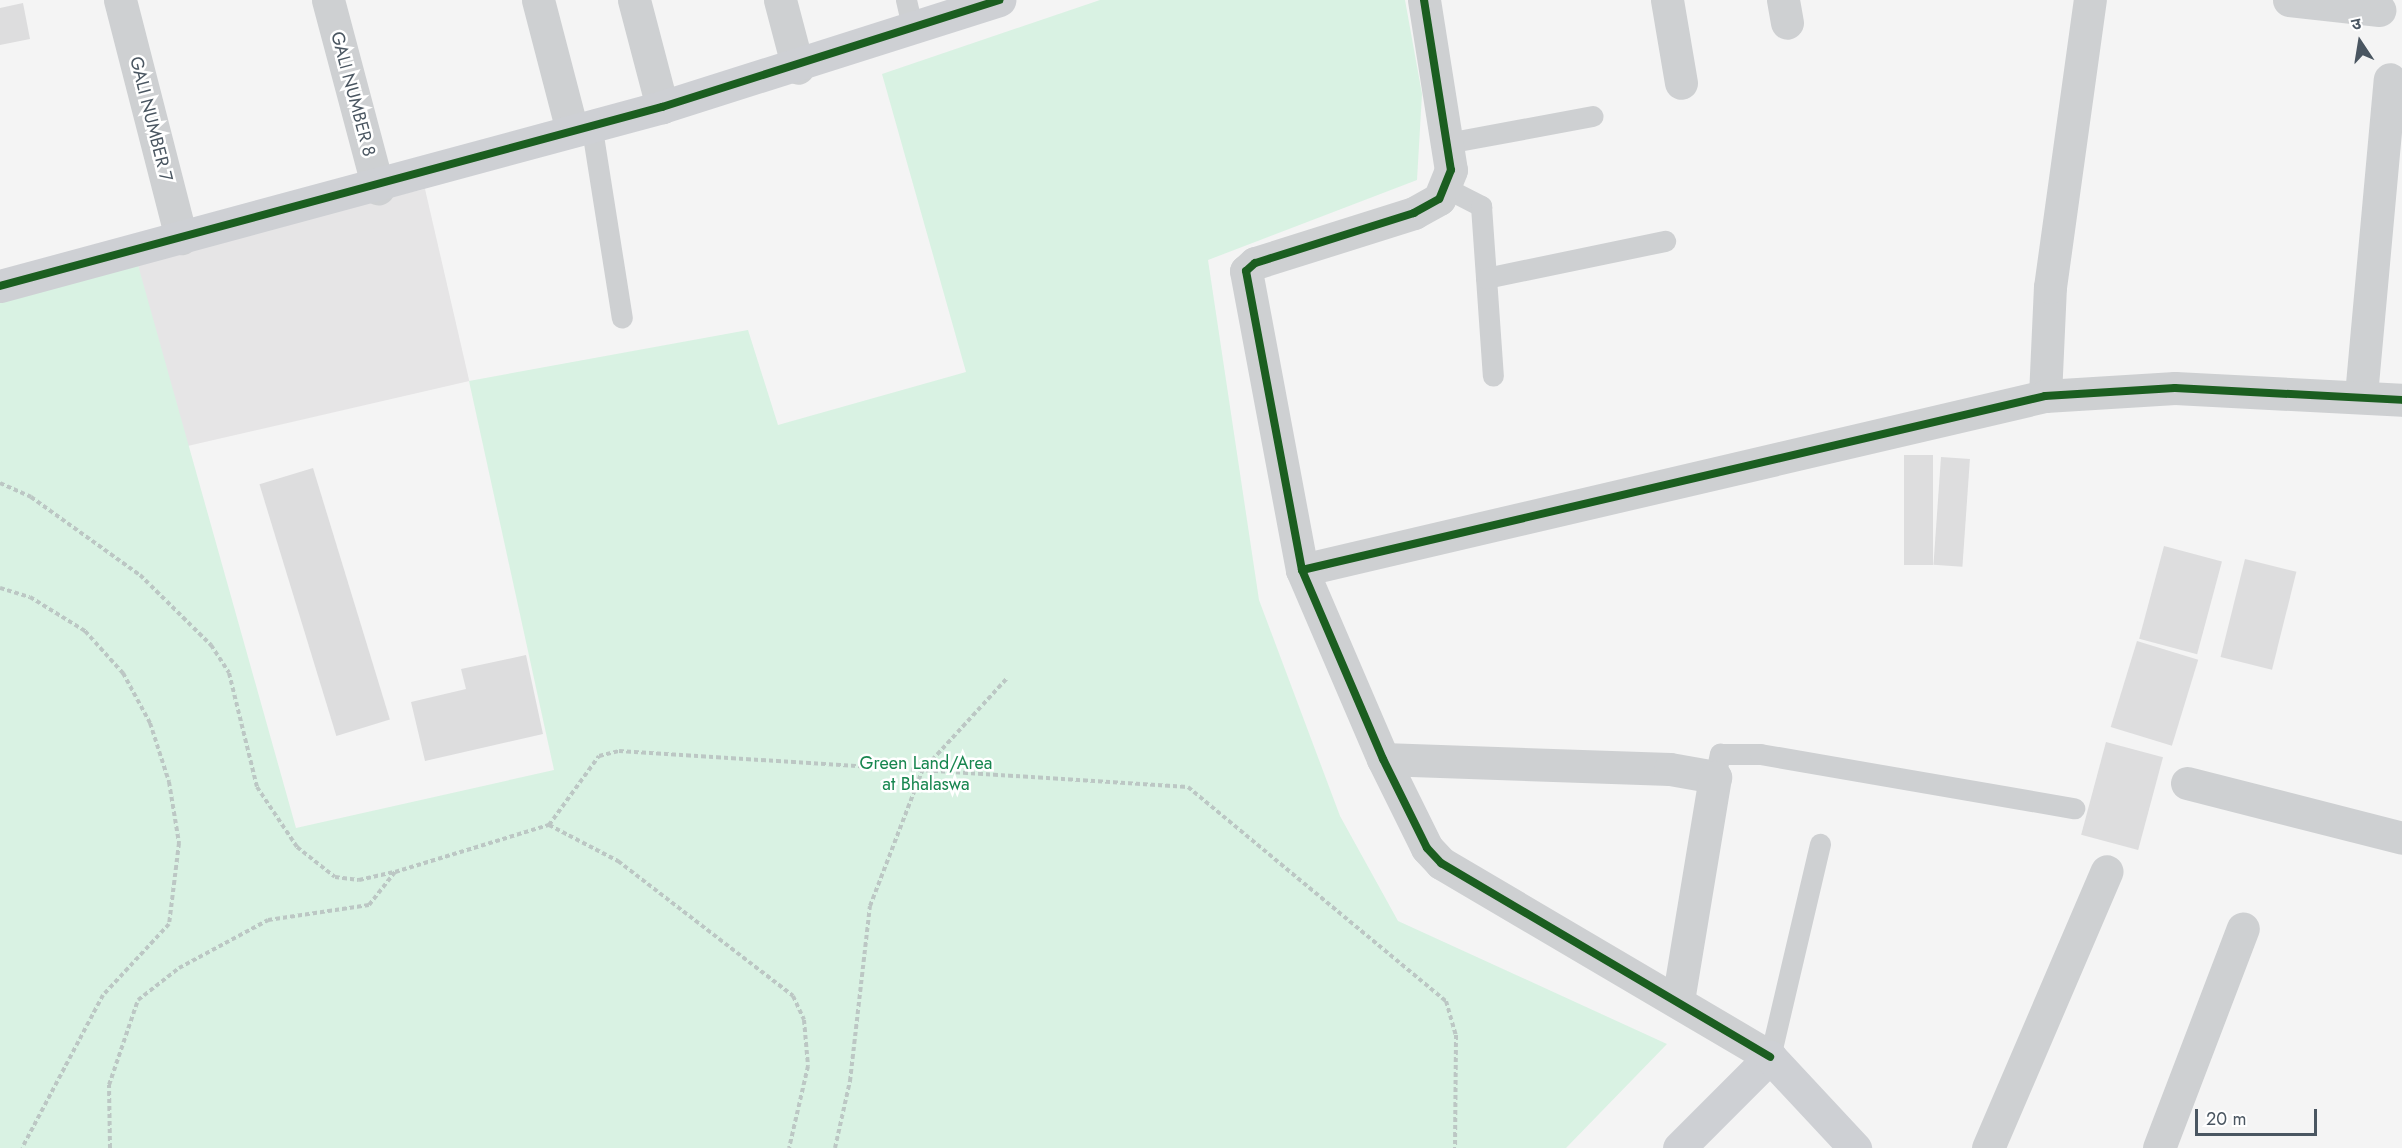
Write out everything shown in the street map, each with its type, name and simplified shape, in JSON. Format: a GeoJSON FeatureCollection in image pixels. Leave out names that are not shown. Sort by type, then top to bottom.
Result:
{"type":"FeatureCollection","features":[{"type":"Feature","properties":{"kind":"street","name":"GALI NUMBER 7"},"geometry":{"type":"LineString","coordinates":[[120,0],[181,238]]}},
{"type":"Feature","properties":{"kind":"street","name":"GALI NUMBER 8"},"geometry":{"type":"LineString","coordinates":[[328,0],[378,188]]}},
{"type":"Feature","properties":{"kind":"street"},"geometry":{"type":"LineString","coordinates":[[538,0],[581,125]]}},
{"type":"Feature","properties":{"kind":"street"},"geometry":{"type":"LineString","coordinates":[[634,0],[662,107]]}},
{"type":"Feature","properties":{"kind":"street"},"geometry":{"type":"LineString","coordinates":[[780,0],[798,68]]}},
{"type":"Feature","properties":{"kind":"street"},"geometry":{"type":"LineString","coordinates":[[0,286],[378,188],[581,125],[662,107],[798,68],[909,15],[999,0]]}},
{"type":"Feature","properties":{"kind":"street"},"geometry":{"type":"LineString","coordinates":[[1424,0],[1451,170],[1439,199],[1414,213],[1255,263],[1246,271],[1302,570],[1383,759],[1427,848],[1448,869],[1678,1001],[1770,1057],[1856,1148]]}},
{"type":"Feature","properties":{"kind":"street"},"geometry":{"type":"LineString","coordinates":[[1667,0],[1681,83]]}},
{"type":"Feature","properties":{"kind":"street"},"geometry":{"type":"LineString","coordinates":[[2045,396],[2051,276],[2090,0]]}},
{"type":"Feature","properties":{"kind":"street"},"geometry":{"type":"LineString","coordinates":[[2289,0],[2379,10]]}},
{"type":"Feature","properties":{"kind":"street"},"geometry":{"type":"LineString","coordinates":[[2361,395],[2390,79]]}},
{"type":"Feature","properties":{"kind":"street"},"geometry":{"type":"LineString","coordinates":[[1302,570],[2045,396],[2175,388],[2361,395],[2402,400]]}},
{"type":"Feature","properties":{"kind":"street"},"geometry":{"type":"LineString","coordinates":[[1383,759],[1670,769],[1715,777],[1678,1001]]}},
{"type":"Feature","properties":{"kind":"street"},"geometry":{"type":"LineString","coordinates":[[2187,783],[2402,838]]}},
{"type":"Feature","properties":{"kind":"street"},"geometry":{"type":"LineString","coordinates":[[1988,1148],[2107,871]]}},
{"type":"Feature","properties":{"kind":"street"},"geometry":{"type":"LineString","coordinates":[[2159,1148],[2243,928]]}},
{"type":"Feature","properties":{"kind":"street"},"geometry":{"type":"LineString","coordinates":[[1679,1148],[1770,1057]]}},
{"type":"Feature","properties":{"kind":"lane"},"geometry":{"type":"LineString","coordinates":[[1447,143],[1593,116]]}},
{"type":"Feature","properties":{"kind":"lane"},"geometry":{"type":"LineString","coordinates":[[581,125],[622,318]]}},
{"type":"Feature","properties":{"kind":"lane"},"geometry":{"type":"LineString","coordinates":[[1444,187],[1480,206],[1493,376]]}},
{"type":"Feature","properties":{"kind":"lane"},"geometry":{"type":"LineString","coordinates":[[1486,279],[1665,241]]}},
{"type":"Feature","properties":{"kind":"lane"},"geometry":{"type":"LineString","coordinates":[[1715,777],[1720,754],[1760,754],[2074,808]]}},
{"type":"Feature","properties":{"kind":"lane"},"geometry":{"type":"LineString","coordinates":[[1770,1057],[1820,843]]}},
{"type":"Feature","properties":{"kind":"path"},"geometry":{"type":"LineString","coordinates":[[0,483],[32,497],[140,575],[211,645],[229,673],[257,786],[297,847],[334,877],[359,880],[394,872],[549,825],[599,756],[619,751],[1188,787],[1209,799],[1446,1000],[1456,1035],[1455,1148]]}},
{"type":"Feature","properties":{"kind":"path"},"geometry":{"type":"LineString","coordinates":[[0,588],[30,597],[85,631],[123,673],[150,723],[170,782],[179,843],[169,924],[103,995],[22,1148]]}},
{"type":"Feature","properties":{"kind":"path"},"geometry":{"type":"LineString","coordinates":[[835,1148],[852,1070],[864,929],[922,771],[1008,677]]}},
{"type":"Feature","properties":{"kind":"path"},"geometry":{"type":"LineString","coordinates":[[549,825],[618,861],[793,996],[804,1020],[808,1066],[789,1148]]}},
{"type":"Feature","properties":{"kind":"path"},"geometry":{"type":"LineString","coordinates":[[110,1148],[109,1085],[138,999],[179,968],[268,920],[369,905],[394,872]]}},
{"type":"Feature","properties":{"kind":"shaded area"},"geometry":{"type":"Polygon","coordinates":[[[425,189],[469,381],[180,448],[136,256],[425,189]]]}},
{"type":"Feature","properties":{"kind":"green space","name":"Green Land/Area at Bhalaswa"},"geometry":{"type":"Polygon","coordinates":[[[1100,0],[1405,0],[1422,94],[1417,180],[1208,260],[1259,600],[1340,816],[1398,921],[1667,1044],[1566,1148],[0,1148],[0,301],[138,265],[296,828],[554,770],[469,381],[748,330],[778,425],[966,372],[882,74],[1100,0]]]}},
{"type":"Feature","properties":{"kind":"building"},"geometry":{"type":"Polygon","coordinates":[[[23,3],[30,39],[0,45],[0,8],[23,3]]]}},
{"type":"Feature","properties":{"kind":"building"},"geometry":{"type":"Polygon","coordinates":[[[1904,455],[1933,455],[1933,565],[1904,565],[1904,455]]]}},
{"type":"Feature","properties":{"kind":"building"},"geometry":{"type":"Polygon","coordinates":[[[1941,457],[1970,459],[1962,567],[1933,565],[1941,457]]]}},
{"type":"Feature","properties":{"kind":"building"},"geometry":{"type":"Polygon","coordinates":[[[313,468],[390,720],[336,736],[259,484],[313,468]]]}},
{"type":"Feature","properties":{"kind":"building"},"geometry":{"type":"Polygon","coordinates":[[[2164,546],[2222,562],[2197,654],[2139,639],[2164,546]]]}},
{"type":"Feature","properties":{"kind":"building"},"geometry":{"type":"Polygon","coordinates":[[[2245,559],[2296,572],[2272,670],[2221,657],[2245,559]]]}},
{"type":"Feature","properties":{"kind":"building"},"geometry":{"type":"Polygon","coordinates":[[[2137,641],[2198,660],[2172,746],[2111,727],[2137,641]]]}},
{"type":"Feature","properties":{"kind":"building"},"geometry":{"type":"Polygon","coordinates":[[[526,655],[543,734],[425,761],[411,702],[466,689],[461,669],[526,655]]]}},
{"type":"Feature","properties":{"kind":"building"},"geometry":{"type":"Polygon","coordinates":[[[2106,742],[2163,757],[2138,850],[2081,835],[2106,742]]]}},
{"type":"Feature","properties":{"kind":"cycle path"},"geometry":{"type":"LineString","coordinates":[[0,286],[662,107],[999,0]]}},
{"type":"Feature","properties":{"kind":"cycle path"},"geometry":{"type":"LineString","coordinates":[[1424,0],[1451,170],[1439,199],[1414,213],[1255,263],[1246,271],[1302,570],[1383,759],[1427,848],[1441,863],[1770,1057]]}},
{"type":"Feature","properties":{"kind":"cycle path"},"geometry":{"type":"LineString","coordinates":[[1302,570],[2045,396],[2175,388],[2402,400]]}}]}
